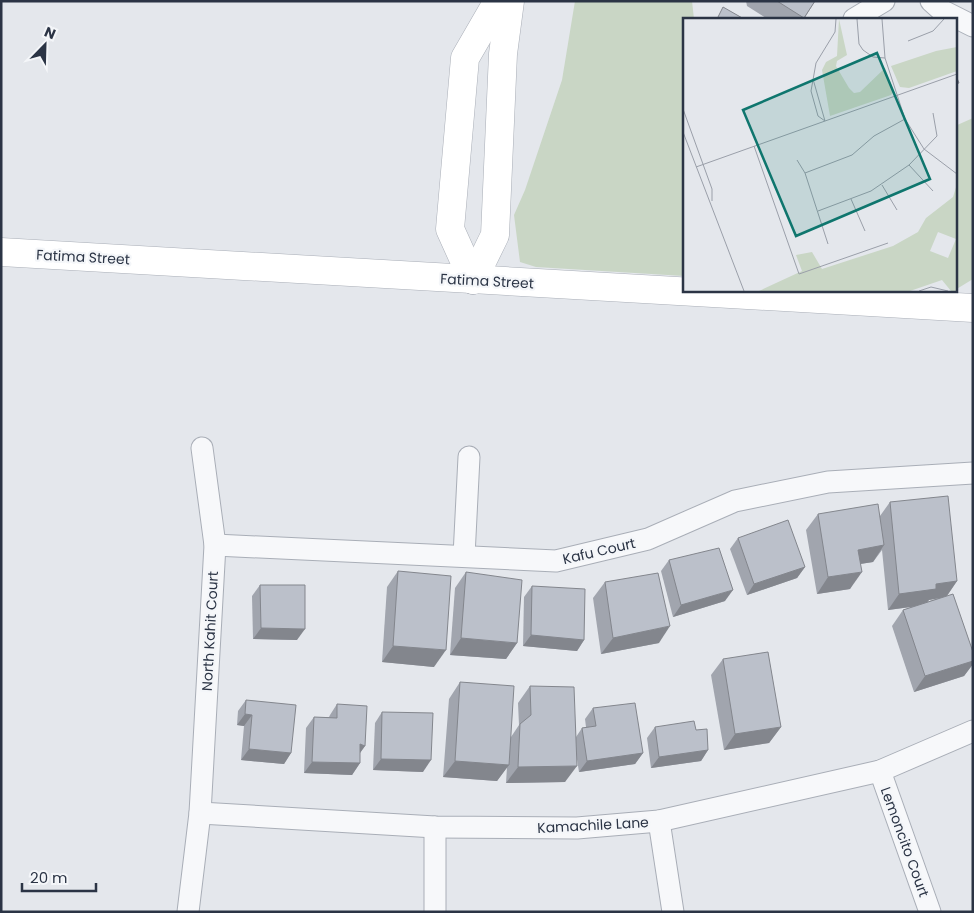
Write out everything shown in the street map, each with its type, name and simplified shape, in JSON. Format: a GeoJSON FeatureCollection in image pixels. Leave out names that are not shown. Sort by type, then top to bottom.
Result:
{"type":"FeatureCollection","features":[{"type":"Feature","properties":{"kind":"main road"},"geometry":{"type":"LineString","coordinates":[[473,280],[450,229],[465,58],[498,1]]}},
{"type":"Feature","properties":{"kind":"main road"},"geometry":{"type":"LineString","coordinates":[[473,280],[495,235],[503,54],[510,1]]}},
{"type":"Feature","properties":{"kind":"main road","name":"Fatima Street"},"geometry":{"type":"LineString","coordinates":[[1,252],[973,308]]}},
{"type":"Feature","properties":{"kind":"street"},"geometry":{"type":"LineString","coordinates":[[856,18],[884,1]]}},
{"type":"Feature","properties":{"kind":"street"},"geometry":{"type":"LineString","coordinates":[[931,1],[941,10],[973,26]]}},
{"type":"Feature","properties":{"kind":"street","name":"North Kahit Court"},"geometry":{"type":"LineString","coordinates":[[188,912],[200,814],[215,545],[202,448]]}},
{"type":"Feature","properties":{"kind":"street"},"geometry":{"type":"LineString","coordinates":[[464,556],[468,457]]}},
{"type":"Feature","properties":{"kind":"street","name":"Kafu Court"},"geometry":{"type":"LineString","coordinates":[[215,545],[556,561],[648,539],[735,501],[828,482],[973,473]]}},
{"type":"Feature","properties":{"kind":"street","name":"Kamachile Lane"},"geometry":{"type":"LineString","coordinates":[[200,814],[435,827],[577,828],[659,821],[880,772],[973,731]]}},
{"type":"Feature","properties":{"kind":"street","name":"Lemoncito Court"},"geometry":{"type":"LineString","coordinates":[[880,772],[930,912]]}},
{"type":"Feature","properties":{"kind":"street"},"geometry":{"type":"LineString","coordinates":[[659,821],[673,912]]}},
{"type":"Feature","properties":{"kind":"street"},"geometry":{"type":"LineString","coordinates":[[434,912],[435,827]]}},
{"type":"Feature","properties":{"kind":"green space"},"geometry":{"type":"Polygon","coordinates":[[[575,1],[692,1],[694,18],[683,18],[683,276],[536,267],[520,262],[514,215],[525,190],[562,80],[575,1]]]}},
{"type":"Feature","properties":{"kind":"green space"},"geometry":{"type":"Polygon","coordinates":[[[973,118],[973,279],[956,289],[956,126],[973,118]]]}},
{"type":"Feature","properties":{"kind":"building"},"geometry":{"type":"Polygon","coordinates":[[[777,1],[815,1],[804,18],[777,1]]]}},
{"type":"Feature","properties":{"kind":"building"},"geometry":{"type":"Polygon","coordinates":[[[723,7],[742,18],[718,18],[723,7]]]}},
{"type":"Feature","properties":{"kind":"building"},"geometry":{"type":"Polygon","coordinates":[[[948,496],[957,581],[936,584],[936,589],[899,594],[890,502],[948,496]]]}},
{"type":"Feature","properties":{"kind":"building"},"geometry":{"type":"Polygon","coordinates":[[[878,504],[884,545],[858,550],[862,572],[828,577],[818,514],[878,504]]]}},
{"type":"Feature","properties":{"kind":"building"},"geometry":{"type":"Polygon","coordinates":[[[788,520],[805,567],[754,584],[738,538],[788,520]]]}},
{"type":"Feature","properties":{"kind":"building"},"geometry":{"type":"Polygon","coordinates":[[[719,548],[733,590],[681,605],[669,560],[719,548]]]}},
{"type":"Feature","properties":{"kind":"building"},"geometry":{"type":"Polygon","coordinates":[[[398,571],[451,576],[446,650],[393,646],[398,571]]]}},
{"type":"Feature","properties":{"kind":"building"},"geometry":{"type":"Polygon","coordinates":[[[466,572],[522,580],[517,643],[461,638],[466,572]]]}},
{"type":"Feature","properties":{"kind":"building"},"geometry":{"type":"Polygon","coordinates":[[[658,573],[670,626],[613,638],[605,582],[658,573]]]}},
{"type":"Feature","properties":{"kind":"building"},"geometry":{"type":"Polygon","coordinates":[[[260,585],[305,585],[305,629],[261,628],[260,585]]]}},
{"type":"Feature","properties":{"kind":"building"},"geometry":{"type":"Polygon","coordinates":[[[532,586],[585,589],[584,640],[531,635],[532,586]]]}},
{"type":"Feature","properties":{"kind":"building"},"geometry":{"type":"Polygon","coordinates":[[[953,594],[973,652],[973,661],[925,676],[903,610],[953,594]]]}},
{"type":"Feature","properties":{"kind":"building"},"geometry":{"type":"Polygon","coordinates":[[[768,652],[781,727],[735,734],[723,659],[768,652]]]}},
{"type":"Feature","properties":{"kind":"building"},"geometry":{"type":"Polygon","coordinates":[[[460,682],[514,686],[509,765],[455,761],[460,682]]]}},
{"type":"Feature","properties":{"kind":"building"},"geometry":{"type":"Polygon","coordinates":[[[530,686],[574,687],[577,766],[518,767],[520,724],[531,715],[530,686]]]}},
{"type":"Feature","properties":{"kind":"building"},"geometry":{"type":"Polygon","coordinates":[[[246,700],[296,705],[291,753],[249,749],[252,715],[245,714],[246,700]]]}},
{"type":"Feature","properties":{"kind":"building"},"geometry":{"type":"Polygon","coordinates":[[[635,703],[643,753],[587,761],[582,728],[596,726],[593,708],[635,703]]]}},
{"type":"Feature","properties":{"kind":"building"},"geometry":{"type":"Polygon","coordinates":[[[337,704],[367,706],[365,746],[360,744],[360,763],[312,762],[314,717],[337,718],[337,704]]]}},
{"type":"Feature","properties":{"kind":"building"},"geometry":{"type":"Polygon","coordinates":[[[382,712],[433,713],[431,760],[381,759],[382,712]]]}},
{"type":"Feature","properties":{"kind":"building"},"geometry":{"type":"Polygon","coordinates":[[[694,721],[696,730],[707,729],[708,750],[659,757],[655,727],[694,721]]]}}]}
